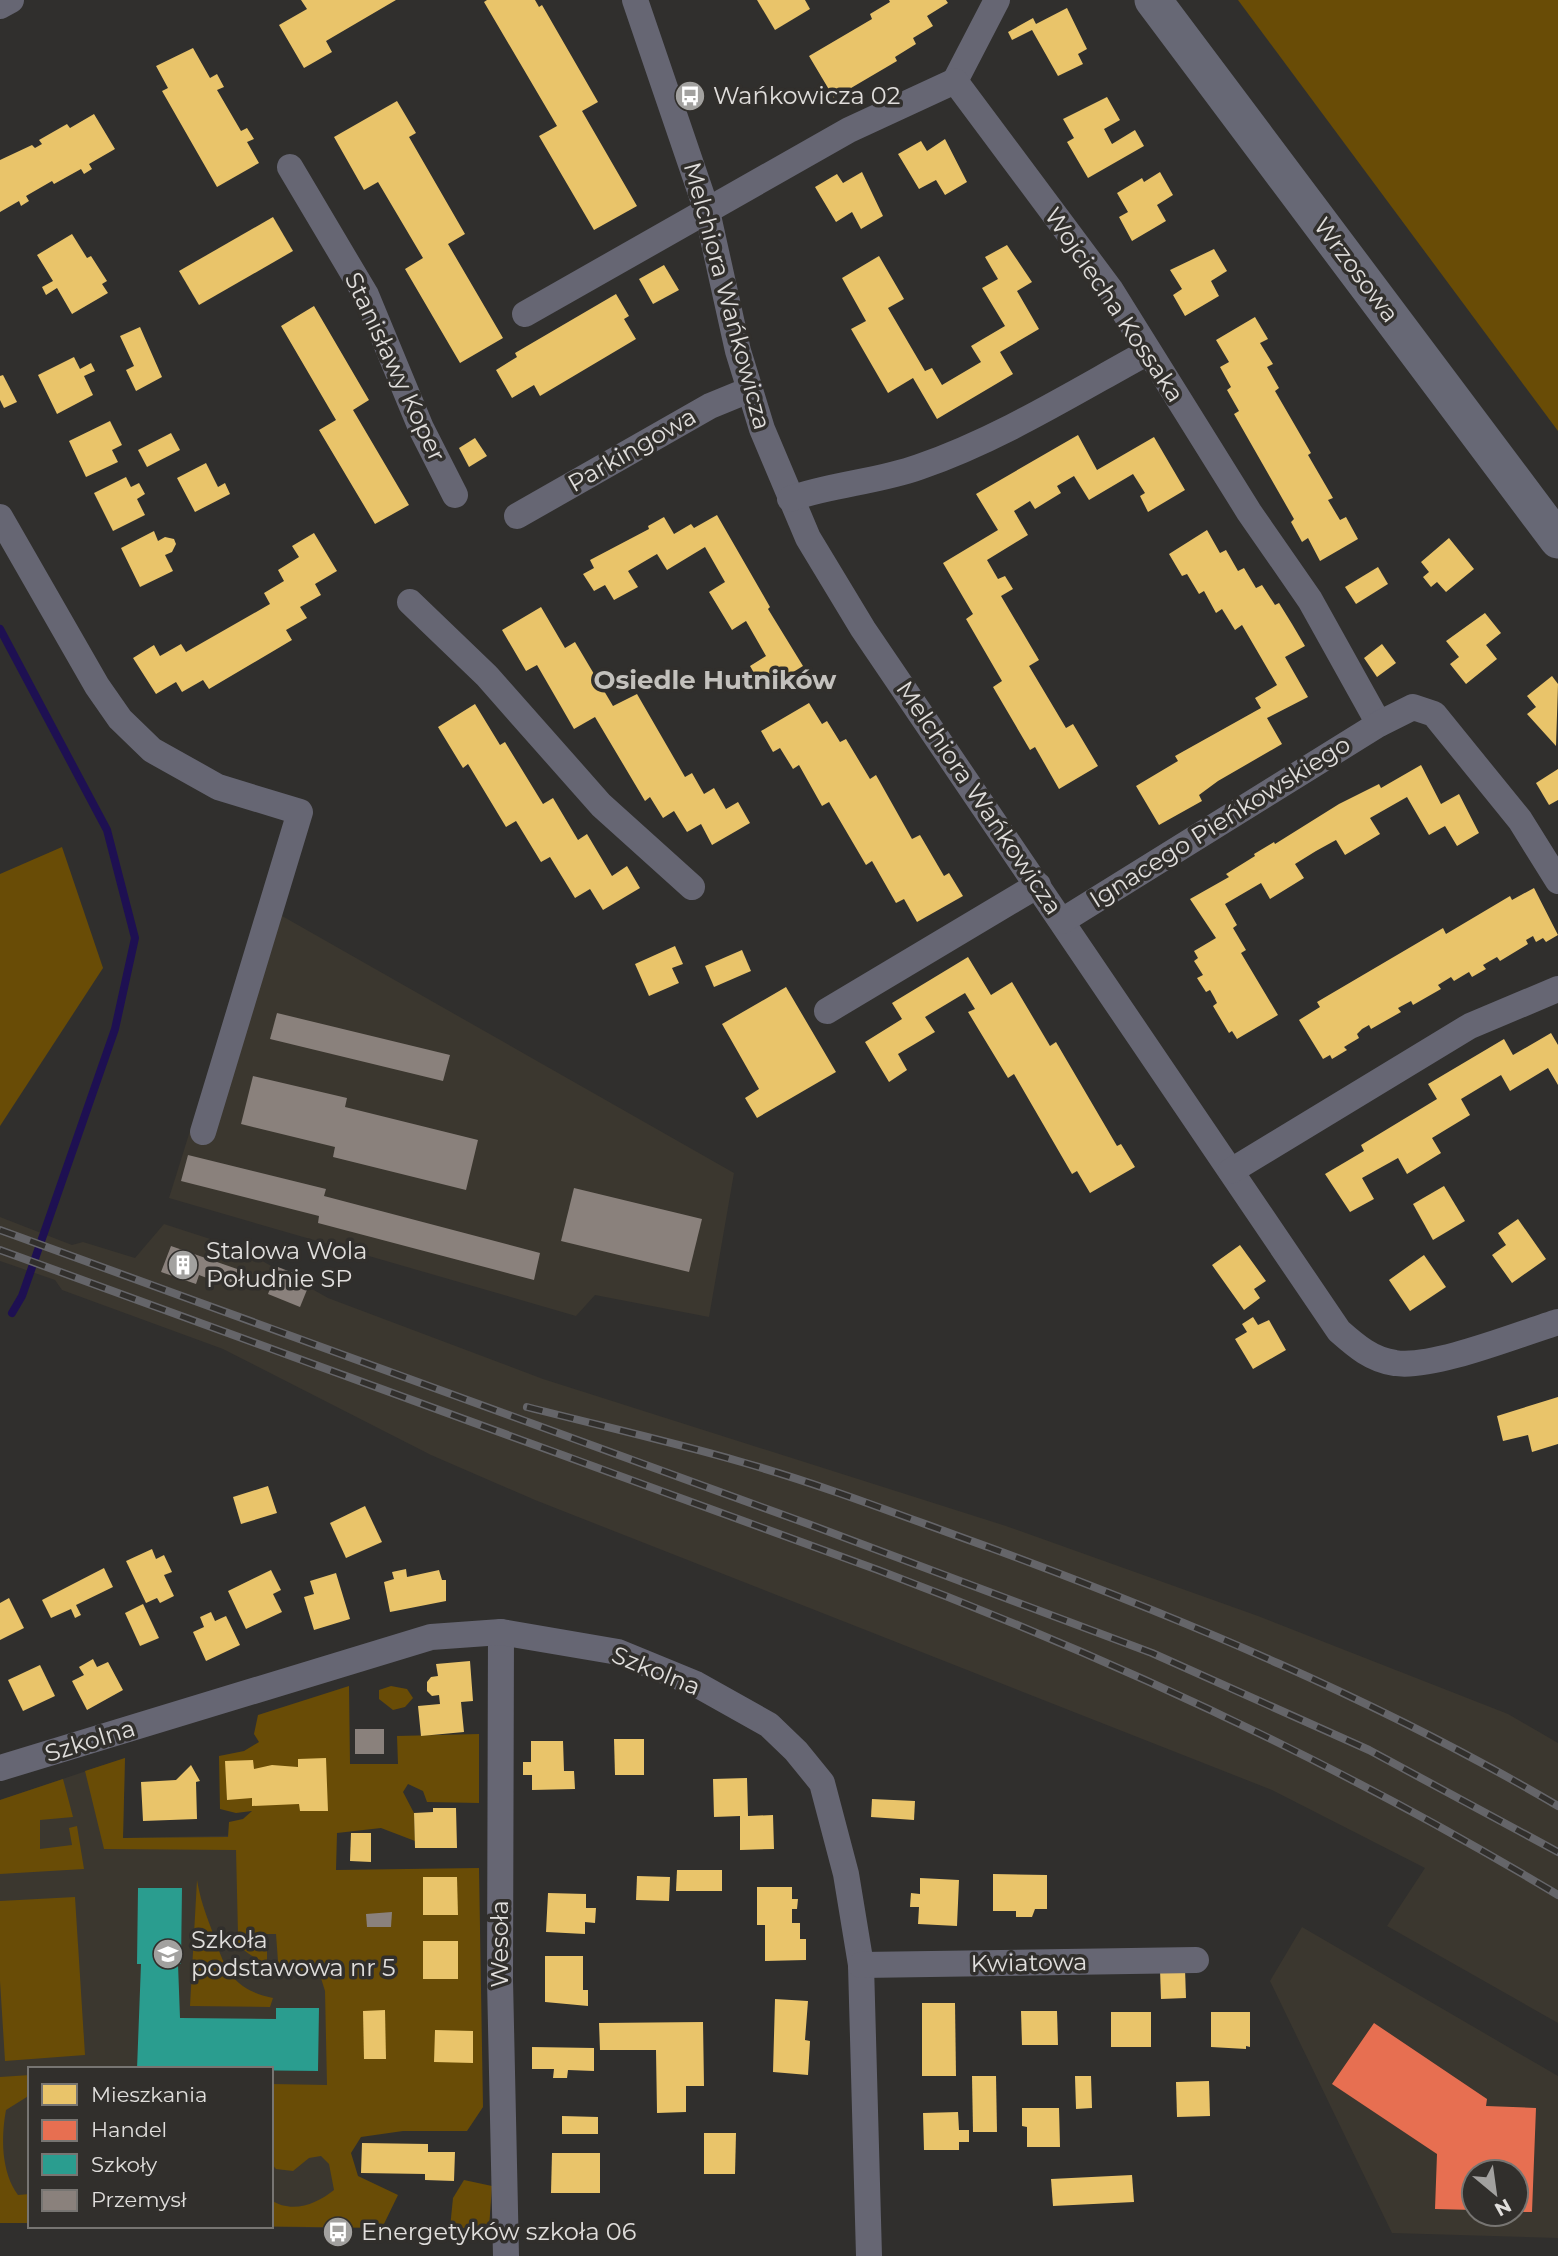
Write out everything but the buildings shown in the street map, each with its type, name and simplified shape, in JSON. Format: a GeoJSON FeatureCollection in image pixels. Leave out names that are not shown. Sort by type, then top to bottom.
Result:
{"type":"FeatureCollection","features":[{"type":"Feature","properties":{"kind":"street"},"geometry":{"type":"LineString","coordinates":[[0,6],[11,0]]}},
{"type":"Feature","properties":{"kind":"street","name":"Melchiora Wańkowicza"},"geometry":{"type":"LineString","coordinates":[[635,0],[707,211],[749,390],[790,499],[808,538],[863,629],[1339,1331],[1359,1349],[1380,1360],[1397,1364],[1442,1357],[1558,1322]]}},
{"type":"Feature","properties":{"kind":"street"},"geometry":{"type":"LineString","coordinates":[[525,313],[849,130],[956,81],[997,0]]}},
{"type":"Feature","properties":{"kind":"street","name":"Wrzosowa"},"geometry":{"type":"LineString","coordinates":[[1153,0],[1558,540]]}},
{"type":"Feature","properties":{"kind":"street","name":"Wojciecha Kossaka"},"geometry":{"type":"LineString","coordinates":[[956,81],[1110,289],[1249,512],[1310,600],[1379,724]]}},
{"type":"Feature","properties":{"kind":"street","name":"Stanisławy Koper"},"geometry":{"type":"LineString","coordinates":[[290,167],[366,295],[421,428],[455,495]]}},
{"type":"Feature","properties":{"kind":"street"},"geometry":{"type":"LineString","coordinates":[[790,499],[816,489],[915,469],[981,445],[1148,352]]}},
{"type":"Feature","properties":{"kind":"street","name":"Parkingowa"},"geometry":{"type":"LineString","coordinates":[[517,516],[710,405],[749,390]]}},
{"type":"Feature","properties":{"kind":"street"},"geometry":{"type":"LineString","coordinates":[[0,517],[97,686],[120,719],[144,743],[218,787],[300,812],[203,1132]]}},
{"type":"Feature","properties":{"kind":"street"},"geometry":{"type":"LineString","coordinates":[[410,602],[486,676],[601,805],[692,887]]}},
{"type":"Feature","properties":{"kind":"street"},"geometry":{"type":"LineString","coordinates":[[1379,724],[1413,707],[1434,715],[1520,820],[1558,881]]}},
{"type":"Feature","properties":{"kind":"street","name":"Ignacego Pieńkowskiego"},"geometry":{"type":"LineString","coordinates":[[1062,921],[1379,724]]}},
{"type":"Feature","properties":{"kind":"street"},"geometry":{"type":"LineString","coordinates":[[827,1010],[1038,885]]}},
{"type":"Feature","properties":{"kind":"street"},"geometry":{"type":"LineString","coordinates":[[1231,1171],[1470,1026],[1558,989]]}},
{"type":"Feature","properties":{"kind":"street","name":"Szkolna"},"geometry":{"type":"LineString","coordinates":[[0,1768],[431,1637],[501,1632],[618,1652],[696,1684],[769,1725],[796,1751],[822,1783],[846,1874],[861,1965],[869,2256]]}},
{"type":"Feature","properties":{"kind":"street","name":"Wesoła"},"geometry":{"type":"LineString","coordinates":[[501,1632],[500,1980],[506,2256]]}},
{"type":"Feature","properties":{"kind":"street","name":"Kwiatowa"},"geometry":{"type":"LineString","coordinates":[[861,1965],[1196,1961]]}},
{"type":"Feature","properties":{"kind":"shaded area"},"geometry":{"type":"Polygon","coordinates":[[[1238,0],[1558,0],[1558,431],[1238,0]]]}},
{"type":"Feature","properties":{"kind":"shaded area"},"geometry":{"type":"Polygon","coordinates":[[[62,847],[103,968],[0,1126],[0,874],[62,847]]]}},
{"type":"Feature","properties":{"kind":"shaded area"},"geometry":{"type":"Polygon","coordinates":[[[261,904],[734,1173],[709,1317],[595,1295],[576,1316],[169,1198],[261,904]]]}},
{"type":"Feature","properties":{"kind":"shaded area"},"geometry":{"type":"Polygon","coordinates":[[[0,1217],[72,1245],[83,1242],[135,1258],[164,1224],[241,1249],[328,1298],[543,1379],[1006,1526],[1258,1616],[1508,1714],[1558,1743],[1558,2023],[1387,1926],[1425,1868],[1272,1790],[535,1500],[431,1455],[223,1349],[62,1290],[55,1280],[0,1261],[0,1217]]]}},
{"type":"Feature","properties":{"kind":"shaded area"},"geometry":{"type":"Polygon","coordinates":[[[349,1686],[350,1764],[398,1764],[397,1736],[479,1734],[479,1803],[427,1802],[423,1791],[408,1784],[403,1792],[414,1813],[415,1841],[381,1828],[337,1833],[336,1870],[479,1868],[483,2107],[467,2131],[403,2131],[361,2137],[351,2153],[358,2176],[398,2195],[382,2228],[273,2227],[273,2201],[296,2207],[312,2203],[334,2190],[329,2164],[321,2156],[309,2158],[293,2171],[276,2169],[273,2165],[273,2084],[327,2085],[325,1991],[320,1975],[279,1975],[276,1934],[267,1934],[267,1964],[246,1952],[235,1940],[232,1935],[238,1934],[236,1850],[104,1849],[85,1771],[125,1758],[123,1838],[228,1837],[229,1822],[243,1819],[252,1811],[236,1813],[220,1809],[219,1756],[244,1751],[259,1742],[254,1734],[258,1715],[349,1686]]]}},
{"type":"Feature","properties":{"kind":"shaded area"},"geometry":{"type":"Polygon","coordinates":[[[391,1686],[407,1689],[413,1698],[405,1707],[393,1710],[379,1699],[379,1690],[391,1686]]]}},
{"type":"Feature","properties":{"kind":"shaded area","name":"Szkoła podstawowa nr 5"},"geometry":{"type":"Polygon","coordinates":[[[125,1758],[123,1838],[336,1833],[334,2228],[273,2227],[273,2067],[28,2067],[28,2223],[0,2223],[0,1800],[125,1758]]]}},
{"type":"Feature","properties":{"kind":"shaded area"},"geometry":{"type":"Polygon","coordinates":[[[63,1779],[73,1817],[40,1820],[40,1849],[72,1845],[69,1828],[77,1826],[84,1869],[0,1874],[0,1800],[63,1779]]]}},
{"type":"Feature","properties":{"kind":"shaded area"},"geometry":{"type":"Polygon","coordinates":[[[197,1880],[205,1911],[230,1974],[247,1988],[273,1998],[270,2007],[190,2006],[197,1880]]]}},
{"type":"Feature","properties":{"kind":"shaded area"},"geometry":{"type":"Polygon","coordinates":[[[75,1897],[85,2055],[5,2061],[0,1981],[0,1901],[75,1897]]]}},
{"type":"Feature","properties":{"kind":"shaded area"},"geometry":{"type":"Polygon","coordinates":[[[1302,1927],[1558,2076],[1558,2238],[1392,2233],[1270,1981],[1302,1927]]]}},
{"type":"Feature","properties":{"kind":"shaded area"},"geometry":{"type":"Polygon","coordinates":[[[28,2075],[28,2096],[6,2110],[3,2143],[5,2165],[12,2186],[18,2195],[28,2194],[28,2223],[0,2223],[0,2077],[28,2075]]]}},
{"type":"Feature","properties":{"kind":"shaded area"},"geometry":{"type":"Polygon","coordinates":[[[464,2180],[492,2186],[489,2228],[450,2228],[453,2198],[464,2180]]]}},
{"type":"Feature","properties":{"kind":"waterway"},"geometry":{"type":"LineString","coordinates":[[0,629],[107,830],[135,938],[115,1029],[22,1296],[12,1313]]}},
{"type":"Feature","properties":{"kind":"railway"},"geometry":{"type":"LineString","coordinates":[[0,1230],[811,1525],[1152,1653],[1369,1750],[1558,1852]]}},
{"type":"Feature","properties":{"kind":"railway"},"geometry":{"type":"LineString","coordinates":[[0,1250],[878,1570],[1053,1640],[1226,1717],[1310,1759],[1394,1802],[1558,1895]]}},
{"type":"Feature","properties":{"kind":"railway"},"geometry":{"type":"LineString","coordinates":[[527,1407],[770,1470],[1064,1575],[1209,1633],[1351,1697],[1490,1767],[1558,1806]]}},
{"type":"Feature","properties":{"kind":"place","name":"Wańkowicza 02"},"geometry":{"type":"Point","coordinates":[690,96]}},
{"type":"Feature","properties":{"kind":"place","name":"Stalowa Wola Południe SP"},"geometry":{"type":"Point","coordinates":[183,1265]}},
{"type":"Feature","properties":{"kind":"place","name":"Szkoła podstawowa nr 5"},"geometry":{"type":"Point","coordinates":[168,1954]}},
{"type":"Feature","properties":{"kind":"place","name":"Energetyków szkoła 06"},"geometry":{"type":"Point","coordinates":[338,2232]}},
{"type":"Feature","properties":{"kind":"district","name":"Osiedle Hutników"},"geometry":{"type":"Point","coordinates":[715,680]}}]}
